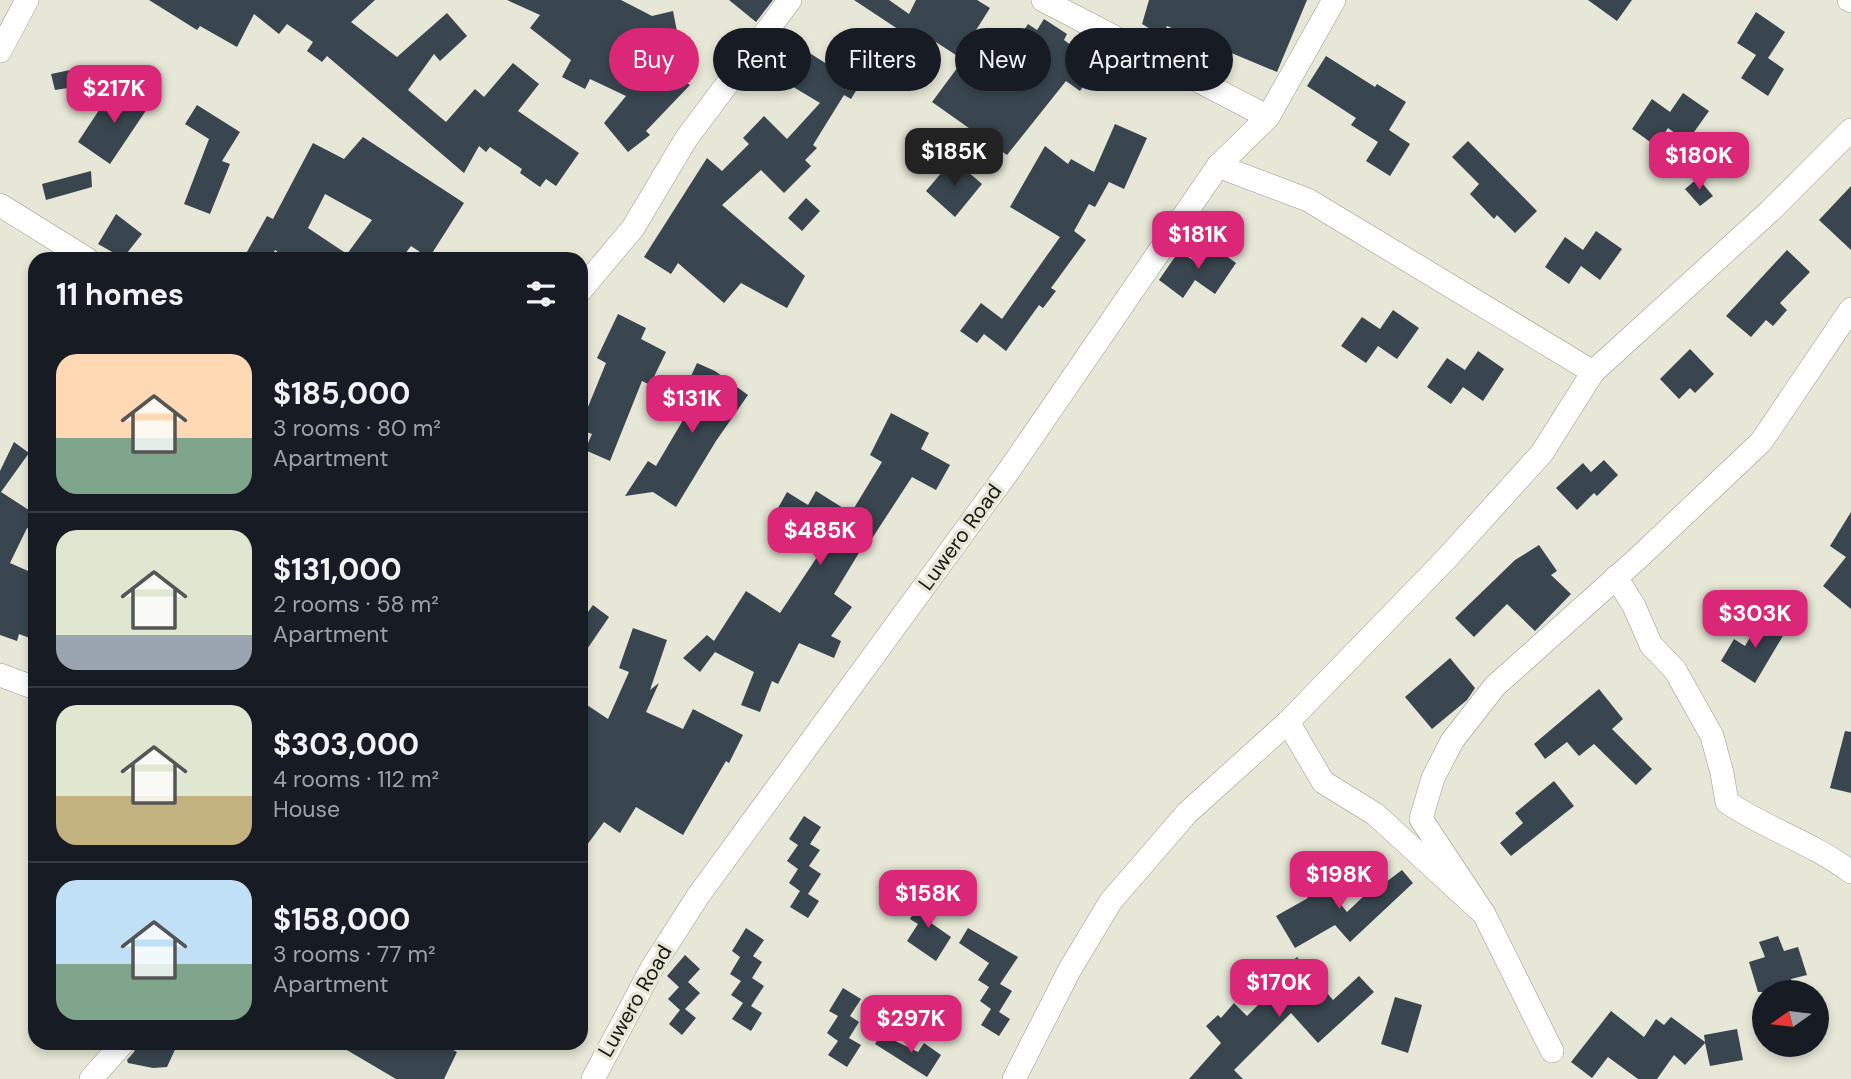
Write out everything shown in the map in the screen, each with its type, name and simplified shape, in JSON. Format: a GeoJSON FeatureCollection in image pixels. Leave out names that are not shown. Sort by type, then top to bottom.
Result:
{"type":"FeatureCollection","features":[{"type":"Feature","properties":{"kind":"street"},"geometry":{"type":"LineString","coordinates":[[0,51],[27,0]]}},
{"type":"Feature","properties":{"kind":"street"},"geometry":{"type":"LineString","coordinates":[[588,282],[633,228],[686,139],[790,0]]}},
{"type":"Feature","properties":{"kind":"street"},"geometry":{"type":"LineString","coordinates":[[1043,0],[1268,117]]}},
{"type":"Feature","properties":{"kind":"street","name":"Luwero Road"},"geometry":{"type":"LineString","coordinates":[[593,1079],[652,968],[698,896],[1010,469],[1218,166],[1268,117],[1334,0]]}},
{"type":"Feature","properties":{"kind":"street"},"geometry":{"type":"LineString","coordinates":[[1014,1079],[1070,970],[1111,901],[1187,813],[1288,722],[1447,558],[1542,453],[1592,372],[1770,211],[1851,130]]}},
{"type":"Feature","properties":{"kind":"street"},"geometry":{"type":"LineString","coordinates":[[1218,166],[1308,200],[1592,372]]}},
{"type":"Feature","properties":{"kind":"street"},"geometry":{"type":"LineString","coordinates":[[0,205],[76,252]]}},
{"type":"Feature","properties":{"kind":"street"},"geometry":{"type":"LineString","coordinates":[[1552,1051],[1484,914],[1421,819],[1433,778],[1452,741],[1496,686],[1761,442],[1851,309]]}},
{"type":"Feature","properties":{"kind":"street"},"geometry":{"type":"LineString","coordinates":[[1616,577],[1634,606],[1651,645],[1675,670],[1712,736],[1723,773],[1727,802],[1751,818],[1809,845],[1851,872]]}},
{"type":"Feature","properties":{"kind":"street"},"geometry":{"type":"LineString","coordinates":[[0,675],[28,685]]}},
{"type":"Feature","properties":{"kind":"street"},"geometry":{"type":"LineString","coordinates":[[1288,722],[1322,782],[1375,814],[1484,914]]}},
{"type":"Feature","properties":{"kind":"street"},"geometry":{"type":"LineString","coordinates":[[91,1079],[116,1050]]}},
{"type":"Feature","properties":{"kind":"building"},"geometry":{"type":"Polygon","coordinates":[[[149,0],[375,0],[351,22],[397,57],[447,13],[467,36],[440,61],[434,54],[408,90],[446,122],[475,89],[484,97],[513,63],[539,84],[518,111],[579,153],[556,186],[546,179],[540,187],[520,173],[522,169],[490,147],[486,152],[479,146],[464,173],[327,56],[322,62],[307,51],[313,42],[287,24],[279,34],[254,14],[237,47],[200,26],[197,30],[149,0]]]}},
{"type":"Feature","properties":{"kind":"building"},"geometry":{"type":"Polygon","coordinates":[[[507,0],[621,0],[652,16],[673,11],[676,28],[609,28],[609,88],[590,79],[585,89],[562,77],[571,60],[530,28],[540,15],[507,0]]]}},
{"type":"Feature","properties":{"kind":"building"},"geometry":{"type":"Polygon","coordinates":[[[729,0],[773,0],[756,22],[729,0]]]}},
{"type":"Feature","properties":{"kind":"building"},"geometry":{"type":"Polygon","coordinates":[[[854,0],[889,0],[909,14],[916,0],[977,0],[990,8],[977,28],[955,28],[955,54],[941,45],[941,28],[896,28],[854,0]]]}},
{"type":"Feature","properties":{"kind":"building"},"geometry":{"type":"Polygon","coordinates":[[[1149,0],[1307,0],[1277,72],[1233,54],[1233,28],[1149,28],[1142,24],[1149,0]]]}},
{"type":"Feature","properties":{"kind":"building"},"geometry":{"type":"Polygon","coordinates":[[[1588,0],[1632,0],[1617,21],[1588,0]]]}},
{"type":"Feature","properties":{"kind":"building"},"geometry":{"type":"Polygon","coordinates":[[[1756,12],[1785,32],[1768,58],[1784,69],[1768,96],[1741,78],[1756,55],[1737,43],[1756,12]]]}},
{"type":"Feature","properties":{"kind":"building"},"geometry":{"type":"Polygon","coordinates":[[[1044,19],[1065,33],[1065,82],[1007,155],[932,102],[955,71],[955,91],[1051,91],[1051,28],[1038,28],[1044,19]]]}},
{"type":"Feature","properties":{"kind":"building"},"geometry":{"type":"Polygon","coordinates":[[[811,54],[825,63],[825,91],[856,91],[851,99],[844,95],[813,145],[817,148],[805,160],[811,166],[784,193],[761,170],[722,205],[805,276],[787,308],[741,283],[724,303],[678,263],[671,274],[644,257],[707,158],[722,171],[749,144],[743,138],[764,116],[787,139],[820,103],[800,91],[811,91],[811,54]]]}},
{"type":"Feature","properties":{"kind":"building"},"geometry":{"type":"Polygon","coordinates":[[[1326,56],[1375,87],[1377,84],[1406,102],[1389,130],[1410,144],[1390,176],[1366,161],[1378,142],[1351,125],[1356,118],[1307,86],[1326,56]]]}},
{"type":"Feature","properties":{"kind":"building"},"geometry":{"type":"Polygon","coordinates":[[[70,70],[74,87],[55,90],[51,74],[70,70]]]}},
{"type":"Feature","properties":{"kind":"building"},"geometry":{"type":"Polygon","coordinates":[[[122,86],[149,106],[110,164],[78,142],[107,98],[111,102],[122,86]]]}},
{"type":"Feature","properties":{"kind":"building"},"geometry":{"type":"Polygon","coordinates":[[[615,91],[684,91],[646,131],[650,135],[628,152],[604,123],[626,96],[615,91]]]}},
{"type":"Feature","properties":{"kind":"building"},"geometry":{"type":"Polygon","coordinates":[[[1683,93],[1709,111],[1687,142],[1668,128],[1656,146],[1632,129],[1652,99],[1670,112],[1683,93]]]}},
{"type":"Feature","properties":{"kind":"building"},"geometry":{"type":"Polygon","coordinates":[[[197,105],[240,132],[222,161],[230,164],[210,214],[184,204],[209,139],[185,124],[197,105]]]}},
{"type":"Feature","properties":{"kind":"building"},"geometry":{"type":"Polygon","coordinates":[[[1115,124],[1147,138],[1124,189],[1109,182],[1095,207],[1089,204],[1074,231],[1086,240],[1051,288],[1056,291],[1043,308],[1039,305],[1006,351],[984,334],[977,343],[960,331],[981,303],[1002,319],[1060,237],[1010,207],[1045,146],[1068,164],[1071,159],[1094,172],[1115,124]]]}},
{"type":"Feature","properties":{"kind":"building"},"geometry":{"type":"Polygon","coordinates":[[[363,137],[464,203],[433,252],[420,252],[411,246],[406,252],[348,252],[372,220],[325,194],[308,228],[344,252],[247,252],[267,216],[273,219],[313,143],[344,159],[363,137]]]}},
{"type":"Feature","properties":{"kind":"building"},"geometry":{"type":"Polygon","coordinates":[[[1468,141],[1537,211],[1515,233],[1497,215],[1494,219],[1470,194],[1479,184],[1452,157],[1468,141]]]}},
{"type":"Feature","properties":{"kind":"building"},"geometry":{"type":"Polygon","coordinates":[[[953,159],[982,184],[955,217],[926,191],[953,159]]]}},
{"type":"Feature","properties":{"kind":"building"},"geometry":{"type":"Polygon","coordinates":[[[91,171],[92,187],[46,200],[42,184],[91,171]]]}},
{"type":"Feature","properties":{"kind":"building"},"geometry":{"type":"Polygon","coordinates":[[[1698,178],[1713,196],[1700,206],[1685,189],[1698,178]]]}},
{"type":"Feature","properties":{"kind":"building"},"geometry":{"type":"Polygon","coordinates":[[[1851,186],[1851,250],[1819,220],[1851,186]]]}},
{"type":"Feature","properties":{"kind":"building"},"geometry":{"type":"Polygon","coordinates":[[[806,198],[820,211],[802,231],[788,218],[806,198]]]}},
{"type":"Feature","properties":{"kind":"building"},"geometry":{"type":"Polygon","coordinates":[[[116,214],[142,234],[128,252],[112,252],[98,244],[116,214]]]}},
{"type":"Feature","properties":{"kind":"building"},"geometry":{"type":"Polygon","coordinates":[[[1596,231],[1622,249],[1600,280],[1581,266],[1569,284],[1545,267],[1565,237],[1583,250],[1596,231]]]}},
{"type":"Feature","properties":{"kind":"building"},"geometry":{"type":"Polygon","coordinates":[[[1210,244],[1236,263],[1215,294],[1195,280],[1183,298],[1159,280],[1179,251],[1197,263],[1210,244]]]}},
{"type":"Feature","properties":{"kind":"building"},"geometry":{"type":"Polygon","coordinates":[[[1787,250],[1810,272],[1780,303],[1787,310],[1773,326],[1766,320],[1751,337],[1726,316],[1787,250]]]}},
{"type":"Feature","properties":{"kind":"building"},"geometry":{"type":"Polygon","coordinates":[[[1393,310],[1419,328],[1397,359],[1378,346],[1366,363],[1341,346],[1362,317],[1380,329],[1393,310]]]}},
{"type":"Feature","properties":{"kind":"building"},"geometry":{"type":"Polygon","coordinates":[[[618,314],[646,328],[641,339],[666,352],[650,385],[642,381],[610,461],[588,451],[592,434],[588,433],[588,407],[606,363],[597,358],[618,314]]]}},
{"type":"Feature","properties":{"kind":"building"},"geometry":{"type":"Polygon","coordinates":[[[1690,349],[1714,374],[1695,393],[1690,388],[1679,399],[1660,379],[1690,349]]]}},
{"type":"Feature","properties":{"kind":"building"},"geometry":{"type":"Polygon","coordinates":[[[1478,351],[1504,369],[1483,401],[1463,387],[1451,404],[1427,387],[1447,358],[1465,370],[1478,351]]]}},
{"type":"Feature","properties":{"kind":"building"},"geometry":{"type":"Polygon","coordinates":[[[697,363],[715,371],[748,395],[676,507],[653,492],[625,496],[648,461],[656,466],[686,415],[675,411],[697,363]]]}},
{"type":"Feature","properties":{"kind":"building"},"geometry":{"type":"Polygon","coordinates":[[[891,413],[929,433],[921,449],[950,465],[936,490],[912,477],[871,540],[868,538],[834,594],[852,607],[831,636],[841,641],[834,658],[799,643],[778,684],[772,681],[760,712],[741,705],[754,672],[715,652],[700,672],[683,658],[707,635],[714,641],[746,591],[780,613],[821,551],[799,535],[801,532],[773,517],[787,492],[808,505],[816,491],[851,513],[882,462],[870,455],[891,413]]]}},
{"type":"Feature","properties":{"kind":"building"},"geometry":{"type":"Polygon","coordinates":[[[14,442],[28,452],[1,492],[28,509],[28,528],[10,563],[28,571],[28,637],[19,634],[17,641],[0,635],[0,471],[14,442]]]}},
{"type":"Feature","properties":{"kind":"building"},"geometry":{"type":"Polygon","coordinates":[[[1604,460],[1618,475],[1597,496],[1594,493],[1577,510],[1556,488],[1583,463],[1591,472],[1604,460]]]}},
{"type":"Feature","properties":{"kind":"building"},"geometry":{"type":"Polygon","coordinates":[[[1851,512],[1851,609],[1823,586],[1846,557],[1830,546],[1851,512]]]}},
{"type":"Feature","properties":{"kind":"building"},"geometry":{"type":"Polygon","coordinates":[[[1539,545],[1557,571],[1551,575],[1571,594],[1535,631],[1507,604],[1474,637],[1455,618],[1515,560],[1539,545]]]}},
{"type":"Feature","properties":{"kind":"building"},"geometry":{"type":"Polygon","coordinates":[[[593,605],[609,617],[588,648],[588,612],[593,605]]]}},
{"type":"Feature","properties":{"kind":"building"},"geometry":{"type":"Polygon","coordinates":[[[1763,615],[1787,629],[1755,683],[1721,661],[1734,639],[1745,646],[1763,615]]]}},
{"type":"Feature","properties":{"kind":"building"},"geometry":{"type":"Polygon","coordinates":[[[633,628],[667,640],[650,690],[659,683],[646,712],[683,729],[693,709],[743,735],[729,763],[726,761],[683,835],[636,807],[620,833],[604,822],[588,844],[588,706],[608,719],[629,672],[619,668],[633,628]]]}},
{"type":"Feature","properties":{"kind":"building"},"geometry":{"type":"Polygon","coordinates":[[[1450,658],[1475,688],[1467,700],[1432,729],[1405,697],[1450,658]]]}},
{"type":"Feature","properties":{"kind":"building"},"geometry":{"type":"Polygon","coordinates":[[[1599,689],[1623,719],[1612,729],[1652,769],[1636,785],[1594,744],[1579,756],[1567,742],[1545,759],[1534,744],[1599,689]]]}},
{"type":"Feature","properties":{"kind":"building"},"geometry":{"type":"Polygon","coordinates":[[[1845,731],[1851,732],[1851,793],[1830,788],[1845,731]]]}},
{"type":"Feature","properties":{"kind":"building"},"geometry":{"type":"Polygon","coordinates":[[[1554,781],[1574,806],[1511,856],[1500,843],[1523,823],[1515,813],[1554,781]]]}},
{"type":"Feature","properties":{"kind":"building"},"geometry":{"type":"Polygon","coordinates":[[[804,816],[821,827],[810,844],[820,850],[809,866],[821,874],[808,894],[819,901],[808,918],[790,907],[800,891],[789,883],[798,869],[787,861],[798,845],[789,839],[804,816]]]}},
{"type":"Feature","properties":{"kind":"building"},"geometry":{"type":"Polygon","coordinates":[[[1402,870],[1413,883],[1350,942],[1335,925],[1295,948],[1276,916],[1308,898],[1305,895],[1322,881],[1347,912],[1367,893],[1369,895],[1402,870]]]}},
{"type":"Feature","properties":{"kind":"building"},"geometry":{"type":"Polygon","coordinates":[[[924,895],[942,907],[931,923],[951,937],[936,961],[907,941],[918,924],[910,919],[924,895]]]}},
{"type":"Feature","properties":{"kind":"building"},"geometry":{"type":"Polygon","coordinates":[[[746,928],[764,940],[753,956],[762,962],[752,978],[764,986],[751,1006],[762,1013],[751,1031],[732,1019],[743,1003],[731,995],[741,981],[730,974],[740,957],[732,951],[746,928]]]}},
{"type":"Feature","properties":{"kind":"building"},"geometry":{"type":"Polygon","coordinates":[[[968,928],[1018,957],[1000,984],[1012,991],[999,1012],[1010,1019],[999,1036],[981,1025],[991,1009],[980,1001],[989,987],[978,980],[989,963],[959,943],[968,928]]]}},
{"type":"Feature","properties":{"kind":"building"},"geometry":{"type":"Polygon","coordinates":[[[1778,936],[1784,951],[1798,947],[1807,975],[1791,980],[1754,980],[1749,962],[1765,957],[1759,942],[1778,936]]]}},
{"type":"Feature","properties":{"kind":"building"},"geometry":{"type":"Polygon","coordinates":[[[685,955],[700,969],[688,982],[700,993],[685,1009],[696,1018],[682,1035],[669,1024],[680,1010],[668,999],[679,987],[667,976],[685,955]]]}},
{"type":"Feature","properties":{"kind":"building"},"geometry":{"type":"Polygon","coordinates":[[[1297,957],[1333,1000],[1359,976],[1374,992],[1318,1043],[1291,1013],[1234,1070],[1243,1079],[1189,1079],[1221,1043],[1206,1026],[1218,1015],[1221,1018],[1234,1003],[1247,1016],[1288,975],[1283,969],[1297,957]]]}},
{"type":"Feature","properties":{"kind":"building"},"geometry":{"type":"Polygon","coordinates":[[[843,988],[861,999],[850,1016],[859,1022],[849,1038],[861,1045],[847,1067],[828,1055],[838,1041],[827,1033],[838,1016],[829,1011],[843,988]]]}},
{"type":"Feature","properties":{"kind":"building"},"geometry":{"type":"Polygon","coordinates":[[[1395,997],[1422,1005],[1408,1053],[1381,1044],[1395,997]]]}},
{"type":"Feature","properties":{"kind":"building"},"geometry":{"type":"Polygon","coordinates":[[[1611,1011],[1644,1037],[1656,1019],[1664,1025],[1671,1017],[1705,1042],[1704,1035],[1737,1029],[1743,1060],[1710,1066],[1705,1043],[1685,1065],[1674,1055],[1657,1079],[1638,1079],[1608,1057],[1592,1078],[1571,1062],[1611,1011]]]}},
{"type":"Feature","properties":{"kind":"building"},"geometry":{"type":"Polygon","coordinates":[[[881,1034],[918,1052],[924,1043],[941,1055],[927,1077],[875,1044],[881,1034]]]}},
{"type":"Feature","properties":{"kind":"building"},"geometry":{"type":"Polygon","coordinates":[[[175,1050],[167,1067],[153,1068],[128,1063],[127,1060],[134,1052],[175,1050]]]}},
{"type":"Feature","properties":{"kind":"building"},"geometry":{"type":"Polygon","coordinates":[[[347,1050],[457,1052],[444,1079],[396,1079],[347,1050]]]}}]}
